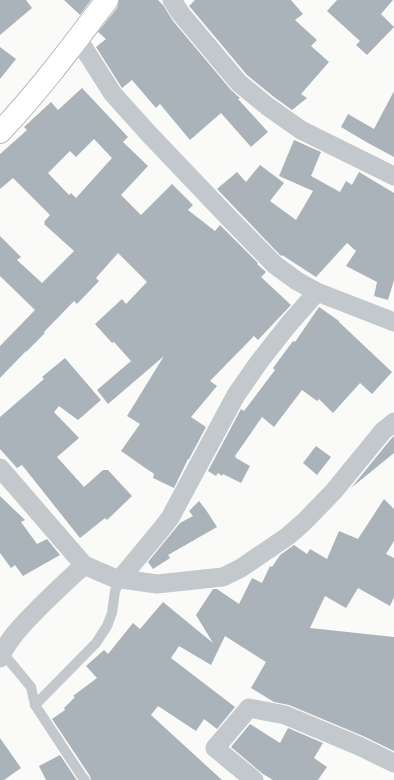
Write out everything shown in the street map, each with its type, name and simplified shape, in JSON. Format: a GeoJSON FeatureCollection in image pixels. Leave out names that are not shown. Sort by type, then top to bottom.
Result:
{"type":"FeatureCollection","features":[{"type":"Feature","properties":{"kind":"street"},"geometry":{"type":"LineString","coordinates":[[0,132],[44,82],[107,0]]}},
{"type":"Feature","properties":{"kind":"street"},"geometry":{"type":"LineString","coordinates":[[172,0],[181,14],[239,83],[267,106],[301,130],[394,176]]}},
{"type":"Feature","properties":{"kind":"street"},"geometry":{"type":"LineString","coordinates":[[78,39],[113,94],[149,134],[275,265],[297,281],[317,292],[394,322]]}},
{"type":"Feature","properties":{"kind":"street"},"geometry":{"type":"LineString","coordinates":[[120,579],[170,518],[236,395],[280,335],[317,292]]}},
{"type":"Feature","properties":{"kind":"street"},"geometry":{"type":"LineString","coordinates":[[0,468],[84,565],[114,578],[157,584],[223,577],[241,568],[288,536],[304,522],[334,491],[383,431],[394,422]]}},
{"type":"Feature","properties":{"kind":"street"},"geometry":{"type":"LineString","coordinates":[[1,655],[16,631],[45,601],[84,565]]}},
{"type":"Feature","properties":{"kind":"street"},"geometry":{"type":"LineString","coordinates":[[254,780],[216,748],[249,708],[285,715],[360,746],[394,763]]}},
{"type":"Feature","properties":{"kind":"lane"},"geometry":{"type":"LineString","coordinates":[[35,705],[96,643],[107,626],[112,613],[115,591],[120,579]]}},
{"type":"Feature","properties":{"kind":"lane"},"geometry":{"type":"LineString","coordinates":[[1,655],[31,687],[35,705],[85,780]]}},
{"type":"Feature","properties":{"kind":"building"},"geometry":{"type":"Polygon","coordinates":[[[0,0],[26,0],[32,8],[0,35],[0,0]]]}},
{"type":"Feature","properties":{"kind":"building"},"geometry":{"type":"Polygon","coordinates":[[[64,0],[91,0],[80,15],[64,0]]]}},
{"type":"Feature","properties":{"kind":"building"},"geometry":{"type":"Polygon","coordinates":[[[119,0],[158,0],[173,21],[231,90],[240,98],[238,99],[268,132],[251,147],[221,113],[190,140],[160,104],[156,108],[132,80],[122,88],[96,47],[106,39],[98,32],[117,8],[119,0]]]}},
{"type":"Feature","properties":{"kind":"building"},"geometry":{"type":"Polygon","coordinates":[[[195,0],[291,0],[303,14],[295,20],[317,40],[311,46],[329,62],[301,94],[307,98],[292,110],[247,75],[189,6],[195,0]]]}},
{"type":"Feature","properties":{"kind":"building"},"geometry":{"type":"Polygon","coordinates":[[[337,0],[393,0],[381,14],[394,27],[367,55],[356,45],[360,41],[327,11],[337,0]]]}},
{"type":"Feature","properties":{"kind":"building"},"geometry":{"type":"Polygon","coordinates":[[[0,47],[16,59],[0,79],[0,47]]]}},
{"type":"Feature","properties":{"kind":"building"},"geometry":{"type":"Polygon","coordinates":[[[82,88],[128,137],[123,142],[148,166],[121,195],[141,215],[172,184],[193,205],[188,210],[215,231],[220,225],[266,272],[261,277],[291,305],[258,340],[254,336],[210,381],[217,386],[191,417],[206,427],[174,488],[153,478],[154,474],[121,451],[140,424],[127,416],[164,356],[108,404],[97,390],[131,361],[95,324],[122,299],[126,304],[147,282],[118,253],[96,278],[99,281],[77,304],[74,301],[44,332],[45,333],[0,378],[0,346],[35,310],[0,276],[0,236],[21,257],[17,260],[42,283],[74,251],[44,224],[50,215],[13,178],[0,189],[0,154],[27,130],[24,127],[51,102],[58,110],[82,88]],[[94,139],[76,157],[70,151],[48,173],[69,195],[71,193],[76,198],[112,158],[94,139]]]}},
{"type":"Feature","properties":{"kind":"building"},"geometry":{"type":"Polygon","coordinates":[[[394,91],[394,157],[341,127],[348,114],[374,129],[394,91]]]}},
{"type":"Feature","properties":{"kind":"building"},"geometry":{"type":"Polygon","coordinates":[[[294,140],[321,152],[311,176],[340,192],[346,181],[352,185],[359,172],[394,193],[394,280],[388,300],[374,296],[377,282],[346,266],[356,251],[347,243],[316,277],[282,255],[281,256],[217,189],[237,172],[246,182],[260,165],[284,183],[270,201],[296,220],[313,191],[279,176],[294,140]]]}},
{"type":"Feature","properties":{"kind":"building"},"geometry":{"type":"Polygon","coordinates":[[[319,307],[339,321],[392,372],[372,394],[360,383],[333,413],[319,399],[317,401],[302,390],[274,427],[262,417],[235,456],[250,466],[241,483],[223,474],[222,476],[218,473],[216,476],[208,471],[241,409],[244,411],[275,370],[273,368],[293,341],[295,342],[319,307]]]}},
{"type":"Feature","properties":{"kind":"building"},"geometry":{"type":"Polygon","coordinates":[[[65,358],[101,400],[78,420],[59,406],[54,412],[79,438],[57,457],[84,487],[103,470],[108,470],[132,496],[107,520],[105,518],[80,538],[22,465],[17,468],[0,449],[0,417],[44,379],[42,377],[65,358]]]}},
{"type":"Feature","properties":{"kind":"building"},"geometry":{"type":"Polygon","coordinates":[[[394,436],[394,453],[351,488],[391,439],[394,436]]]}},
{"type":"Feature","properties":{"kind":"building"},"geometry":{"type":"Polygon","coordinates":[[[316,446],[331,457],[317,475],[303,463],[316,446]]]}},
{"type":"Feature","properties":{"kind":"building"},"geometry":{"type":"Polygon","coordinates":[[[0,496],[25,520],[21,522],[37,544],[47,539],[60,555],[23,576],[15,565],[11,568],[0,553],[0,496]]]}},
{"type":"Feature","properties":{"kind":"building"},"geometry":{"type":"Polygon","coordinates":[[[384,499],[394,509],[394,541],[386,554],[394,558],[394,597],[390,606],[358,588],[346,608],[325,596],[310,628],[394,637],[394,751],[363,736],[289,705],[274,702],[251,688],[266,662],[225,636],[211,665],[179,646],[171,658],[235,707],[217,729],[204,719],[196,731],[158,706],[151,715],[222,780],[91,780],[90,776],[52,719],[65,710],[64,708],[75,697],[73,696],[97,678],[86,666],[104,650],[108,654],[133,623],[140,629],[163,602],[213,643],[196,615],[213,589],[217,589],[239,604],[252,578],[262,583],[270,566],[272,567],[280,555],[294,545],[307,554],[310,549],[327,559],[339,531],[358,539],[384,499]]]}},
{"type":"Feature","properties":{"kind":"building"},"geometry":{"type":"Polygon","coordinates":[[[199,501],[217,527],[168,555],[170,558],[153,569],[148,562],[180,523],[193,516],[189,511],[199,501]]]}},
{"type":"Feature","properties":{"kind":"building"},"geometry":{"type":"Polygon","coordinates":[[[250,724],[280,743],[288,728],[323,743],[314,758],[327,767],[318,780],[273,780],[263,774],[231,747],[250,724]]]}},
{"type":"Feature","properties":{"kind":"building"},"geometry":{"type":"Polygon","coordinates":[[[0,738],[21,768],[4,780],[0,780],[0,738]]]}},
{"type":"Feature","properties":{"kind":"building"},"geometry":{"type":"Polygon","coordinates":[[[60,755],[77,780],[46,780],[39,766],[60,755]]]}}]}
